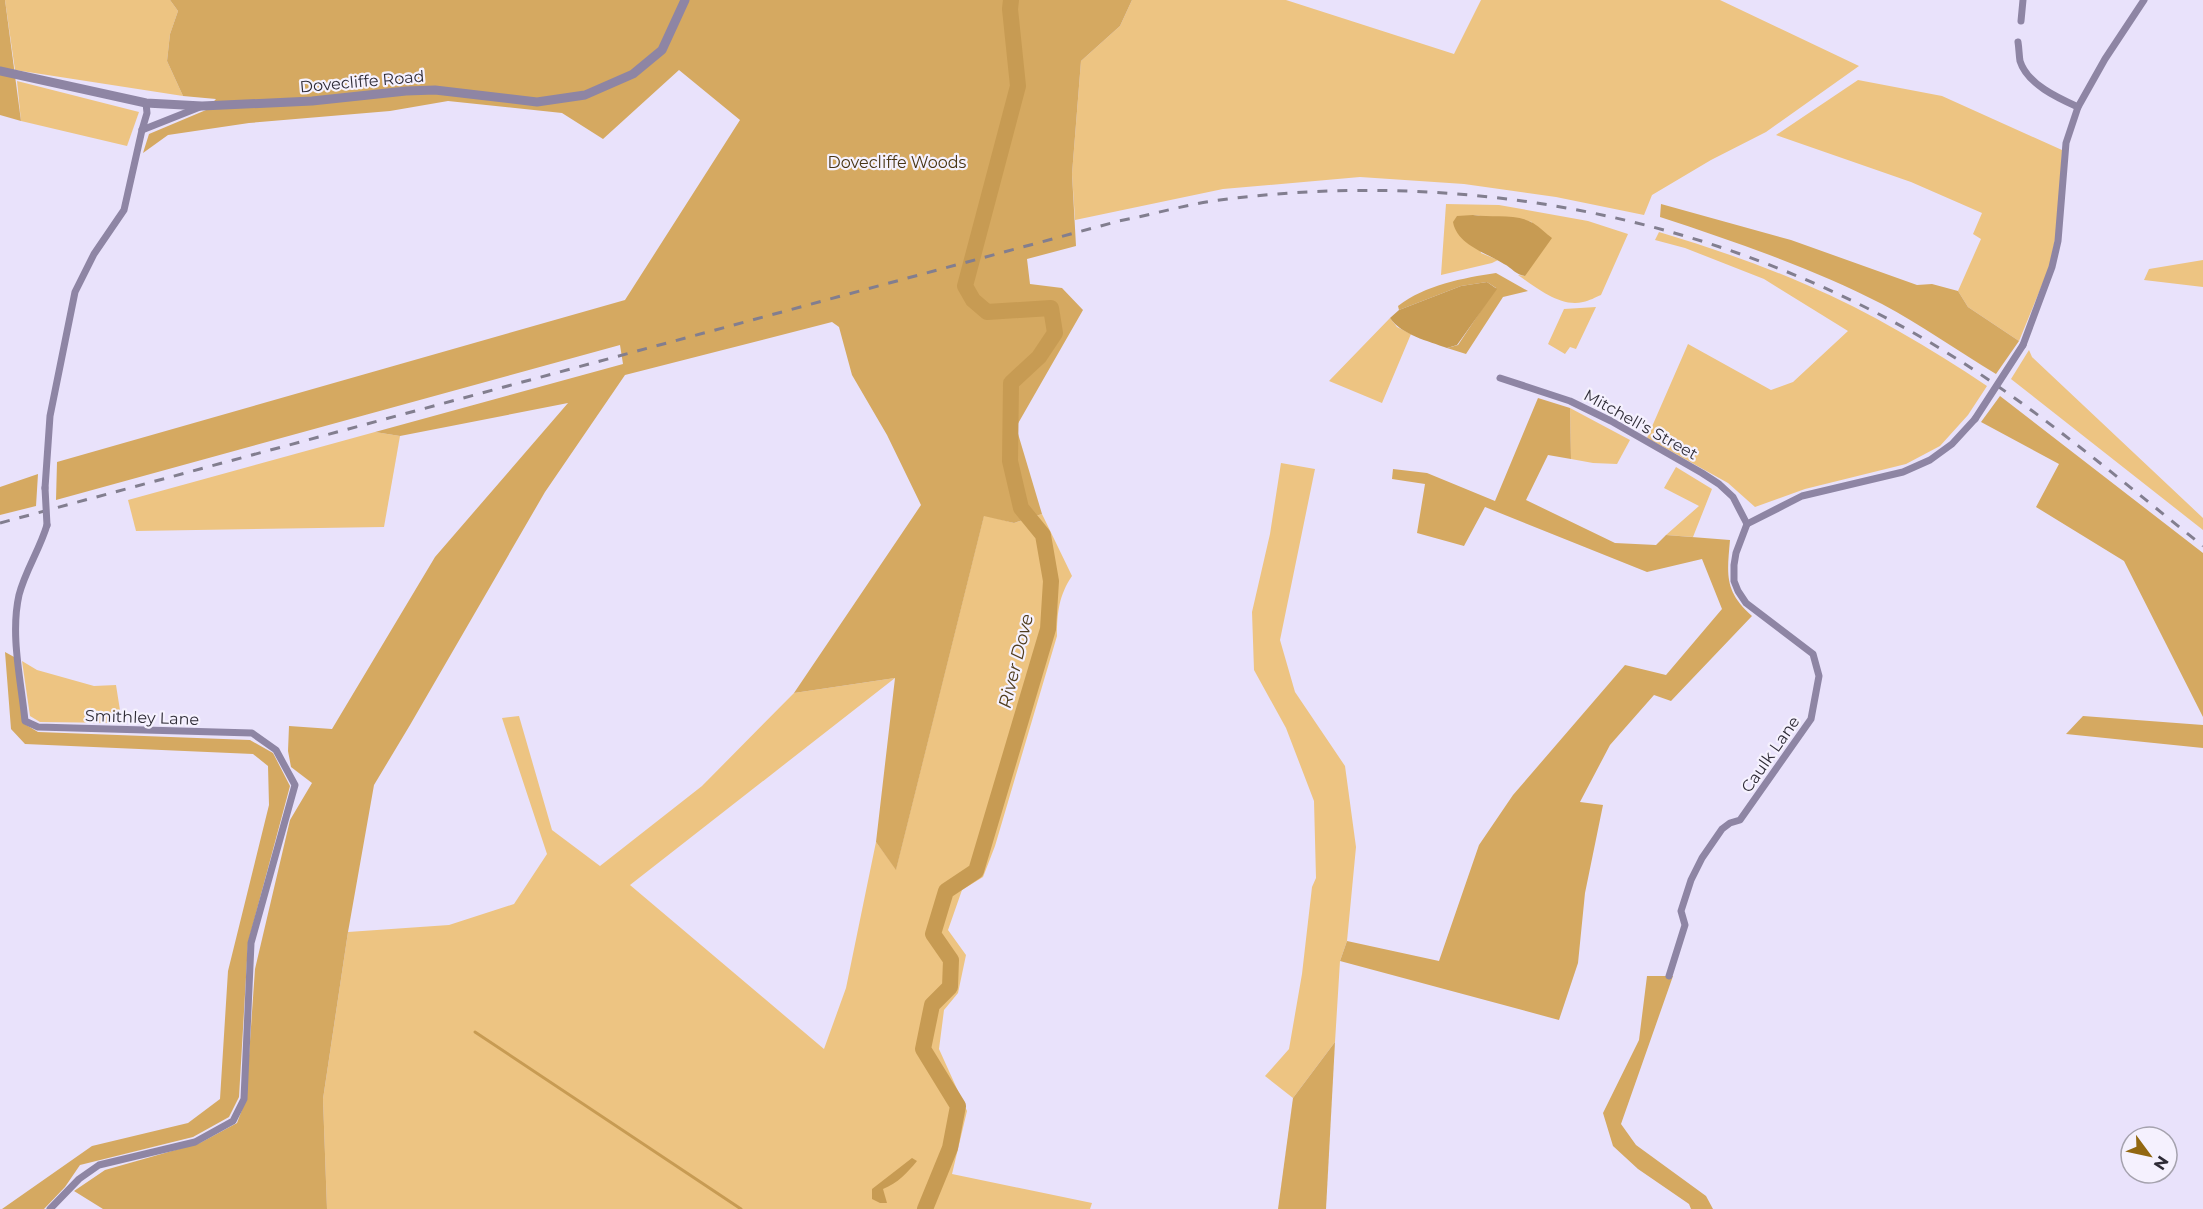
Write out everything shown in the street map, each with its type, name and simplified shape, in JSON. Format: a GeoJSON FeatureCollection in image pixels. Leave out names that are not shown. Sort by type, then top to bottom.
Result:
{"type":"FeatureCollection","features":[{"type":"Feature","properties":{"kind":"street","name":"Dovecliffe Road"},"geometry":{"type":"LineString","coordinates":[[0,71],[146,103],[202,106],[312,101],[435,90],[537,102],[585,95],[633,74],[662,50],[685,0]]}},
{"type":"Feature","properties":{"kind":"street"},"geometry":{"type":"LineString","coordinates":[[2021,21],[2023,0]]}},
{"type":"Feature","properties":{"kind":"street"},"geometry":{"type":"LineString","coordinates":[[1747,524],[1802,496],[1903,472],[1930,460],[1952,444],[1975,419],[2023,345],[2052,267],[2061,222],[2066,143],[2078,107],[2105,58],[2144,0]]}},
{"type":"Feature","properties":{"kind":"street"},"geometry":{"type":"LineString","coordinates":[[2018,42],[2020,62],[2030,78],[2078,107]]}},
{"type":"Feature","properties":{"kind":"street","name":"Smithley Lane"},"geometry":{"type":"LineString","coordinates":[[50,1209],[80,1179],[99,1165],[195,1142],[233,1121],[243,1099],[251,943],[296,785],[276,750],[252,734],[38,727],[25,721],[15,624],[20,592],[47,525],[45,488],[50,416],[75,292],[94,254],[124,210],[147,113],[146,103]]}},
{"type":"Feature","properties":{"kind":"street"},"geometry":{"type":"LineString","coordinates":[[142,130],[202,106]]}},
{"type":"Feature","properties":{"kind":"street","name":"Mitchell's Street"},"geometry":{"type":"LineString","coordinates":[[1500,378],[1570,401],[1611,421],[1702,473],[1733,497],[1747,524]]}},
{"type":"Feature","properties":{"kind":"street","name":"Caulk Lane"},"geometry":{"type":"LineString","coordinates":[[1669,976],[1685,925],[1681,911],[1690,880],[1716,837],[1730,823],[1740,820],[1799,738],[1811,719],[1820,676],[1813,654],[1746,603],[1735,585],[1733,577],[1736,553],[1747,524]]}},
{"type":"Feature","properties":{"kind":"shaded area"},"geometry":{"type":"Polygon","coordinates":[[[5,0],[170,0],[178,11],[170,34],[167,61],[183,96],[15,70],[5,0]]]}},
{"type":"Feature","properties":{"kind":"shaded area"},"geometry":{"type":"Polygon","coordinates":[[[1132,0],[1286,0],[1454,54],[1481,0],[1720,0],[1859,66],[1766,132],[1711,160],[1652,195],[1644,215],[1556,197],[1464,184],[1360,177],[1223,189],[1075,220],[1072,174],[1081,61],[1120,26],[1132,0]]]}},
{"type":"Feature","properties":{"kind":"shaded area"},"geometry":{"type":"Polygon","coordinates":[[[1858,80],[1942,96],[2062,150],[2059,221],[2049,268],[2019,341],[1968,307],[1958,291],[1981,239],[1973,234],[1982,213],[1911,182],[1776,135],[1858,80]]]}},
{"type":"Feature","properties":{"kind":"shaded area"},"geometry":{"type":"Polygon","coordinates":[[[17,81],[139,112],[127,146],[21,121],[17,81]]]}},
{"type":"Feature","properties":{"kind":"shaded area"},"geometry":{"type":"Polygon","coordinates":[[[1446,204],[1499,205],[1588,221],[1628,234],[1601,295],[1583,302],[1566,302],[1549,295],[1518,275],[1525,276],[1532,222],[1506,217],[1473,215],[1481,253],[1498,260],[1441,275],[1446,204]]]}},
{"type":"Feature","properties":{"kind":"shaded area"},"geometry":{"type":"Polygon","coordinates":[[[1473,215],[1526,220],[1552,238],[1525,276],[1474,248],[1460,237],[1453,222],[1457,216],[1473,215]]]}},
{"type":"Feature","properties":{"kind":"shaded area"},"geometry":{"type":"Polygon","coordinates":[[[1659,232],[1789,277],[1854,307],[1899,331],[1987,386],[1968,415],[1940,446],[1906,464],[1805,489],[1755,507],[1728,483],[1647,438],[1688,344],[1771,390],[1793,382],[1848,331],[1764,279],[1685,248],[1655,240],[1659,232]]]}},
{"type":"Feature","properties":{"kind":"shaded area"},"geometry":{"type":"Polygon","coordinates":[[[2203,260],[2203,287],[2144,280],[2149,269],[2203,260]]]}},
{"type":"Feature","properties":{"kind":"shaded area"},"geometry":{"type":"Polygon","coordinates":[[[1487,282],[1497,289],[1457,345],[1447,348],[1416,337],[1401,329],[1390,318],[1399,310],[1461,286],[1487,282]]]}},
{"type":"Feature","properties":{"kind":"shaded area"},"geometry":{"type":"Polygon","coordinates":[[[1596,307],[1576,349],[1570,347],[1565,354],[1548,344],[1564,309],[1596,307]]]}},
{"type":"Feature","properties":{"kind":"shaded area"},"geometry":{"type":"Polygon","coordinates":[[[1390,318],[1397,327],[1411,334],[1382,403],[1329,381],[1390,318]]]}},
{"type":"Feature","properties":{"kind":"shaded area"},"geometry":{"type":"Polygon","coordinates":[[[2029,350],[2032,357],[2203,518],[2203,530],[2011,379],[2029,350]]]}},
{"type":"Feature","properties":{"kind":"shaded area"},"geometry":{"type":"Polygon","coordinates":[[[1570,408],[1630,440],[1617,464],[1571,459],[1570,408]]]}},
{"type":"Feature","properties":{"kind":"shaded area"},"geometry":{"type":"Polygon","coordinates":[[[375,432],[400,436],[384,527],[136,531],[128,500],[375,432]]]}},
{"type":"Feature","properties":{"kind":"shaded area"},"geometry":{"type":"Polygon","coordinates":[[[1281,463],[1315,469],[1280,640],[1295,692],[1345,766],[1356,847],[1347,941],[1340,961],[1335,1042],[1293,1098],[1265,1076],[1289,1049],[1302,974],[1312,887],[1316,878],[1314,801],[1286,728],[1254,670],[1252,612],[1270,534],[1281,463]]]}},
{"type":"Feature","properties":{"kind":"shaded area"},"geometry":{"type":"Polygon","coordinates":[[[1676,467],[1712,489],[1693,537],[1666,535],[1699,506],[1664,488],[1676,467]]]}},
{"type":"Feature","properties":{"kind":"shaded area"},"geometry":{"type":"Polygon","coordinates":[[[1042,514],[1072,576],[1062,597],[1058,612],[1057,636],[995,846],[983,877],[962,890],[948,930],[966,955],[958,993],[944,1010],[939,1049],[967,1111],[952,1174],[1092,1203],[1090,1209],[327,1209],[323,1099],[348,932],[449,925],[514,904],[547,854],[502,718],[519,716],[552,830],[600,866],[702,786],[794,693],[895,678],[630,885],[824,1049],[846,988],[876,842],[896,869],[984,515],[1014,523],[1042,514]]]}},
{"type":"Feature","properties":{"kind":"shaded area"},"geometry":{"type":"Polygon","coordinates":[[[22,661],[37,670],[94,686],[116,685],[122,723],[40,722],[30,716],[22,661]]]}},
{"type":"Feature","properties":{"kind":"shaded area"},"geometry":{"type":"Polygon","coordinates":[[[912,1158],[917,1161],[910,1170],[898,1181],[883,1189],[887,1203],[880,1203],[872,1199],[872,1189],[912,1158]]]}},
{"type":"Feature","properties":{"kind":"green space"},"geometry":{"type":"Polygon","coordinates":[[[0,0],[5,0],[21,121],[0,115],[0,0]]]}},
{"type":"Feature","properties":{"kind":"green space","name":"Dovecliffe Woods"},"geometry":{"type":"Polygon","coordinates":[[[170,0],[1132,0],[1120,26],[1081,61],[1072,174],[1076,246],[1027,259],[1030,284],[1062,288],[1083,310],[1016,427],[1042,514],[1014,523],[984,516],[896,870],[876,842],[895,678],[794,693],[921,505],[887,435],[852,375],[839,327],[832,322],[625,375],[545,492],[374,785],[348,932],[323,1099],[327,1209],[103,1209],[74,1191],[105,1170],[200,1143],[237,1123],[246,1099],[255,969],[290,820],[312,783],[291,767],[288,751],[289,726],[332,729],[435,557],[568,403],[400,436],[375,432],[623,364],[620,345],[56,500],[57,462],[625,300],[740,120],[679,70],[603,139],[562,113],[448,101],[390,111],[249,123],[168,135],[143,153],[149,134],[206,110],[216,99],[183,96],[167,61],[170,34],[178,11],[170,0]]]}},
{"type":"Feature","properties":{"kind":"green space"},"geometry":{"type":"Polygon","coordinates":[[[1661,204],[1791,240],[1917,285],[1932,284],[1958,291],[1968,307],[2019,341],[1996,374],[1911,321],[1855,291],[1773,256],[1660,217],[1661,204]]]}},
{"type":"Feature","properties":{"kind":"green space"},"geometry":{"type":"Polygon","coordinates":[[[1496,273],[1528,291],[1503,297],[1466,354],[1447,348],[1458,345],[1496,288],[1487,282],[1461,286],[1399,310],[1398,306],[1432,288],[1458,280],[1496,273]]]}},
{"type":"Feature","properties":{"kind":"green space"},"geometry":{"type":"Polygon","coordinates":[[[2000,396],[2203,553],[2203,717],[2124,561],[2036,507],[2059,464],[1981,422],[2000,396]]]}},
{"type":"Feature","properties":{"kind":"green space"},"geometry":{"type":"Polygon","coordinates":[[[1538,398],[1570,408],[1571,459],[1548,455],[1526,500],[1615,543],[1656,545],[1666,535],[1730,540],[1729,582],[1736,598],[1752,616],[1671,701],[1654,695],[1610,745],[1580,802],[1603,805],[1585,893],[1578,963],[1559,1020],[1340,961],[1347,941],[1439,961],[1479,845],[1513,795],[1625,665],[1666,675],[1722,609],[1702,559],[1647,572],[1485,507],[1464,546],[1417,533],[1425,484],[1392,479],[1393,469],[1427,473],[1495,501],[1538,398]]]}},
{"type":"Feature","properties":{"kind":"green space"},"geometry":{"type":"Polygon","coordinates":[[[38,474],[36,506],[0,515],[0,487],[38,474]]]}},
{"type":"Feature","properties":{"kind":"green space"},"geometry":{"type":"Polygon","coordinates":[[[5,652],[16,658],[23,723],[38,732],[250,740],[273,753],[290,786],[248,943],[239,1097],[229,1117],[193,1137],[80,1165],[65,1187],[44,1209],[2,1209],[92,1146],[188,1123],[220,1099],[228,971],[269,805],[268,766],[253,754],[25,744],[11,729],[5,652]]]}},
{"type":"Feature","properties":{"kind":"green space"},"geometry":{"type":"Polygon","coordinates":[[[2083,716],[2203,725],[2203,748],[2066,734],[2083,716]]]}},
{"type":"Feature","properties":{"kind":"green space"},"geometry":{"type":"Polygon","coordinates":[[[1647,976],[1673,976],[1621,1124],[1636,1145],[1706,1196],[1713,1209],[1691,1209],[1689,1204],[1638,1169],[1613,1146],[1603,1113],[1639,1040],[1647,976]]]}},
{"type":"Feature","properties":{"kind":"green space"},"geometry":{"type":"Polygon","coordinates":[[[1335,1042],[1326,1209],[1278,1209],[1293,1098],[1335,1042]]]}},
{"type":"Feature","properties":{"kind":"waterway","name":"River Dove"},"geometry":{"type":"LineString","coordinates":[[925,1209],[950,1148],[958,1106],[923,1049],[932,1005],[950,987],[951,960],[933,934],[946,891],[976,871],[1048,629],[1051,581],[1043,535],[1021,508],[1010,461],[1011,383],[1039,357],[1055,333],[1051,308],[987,312],[973,300],[965,286],[1018,86],[1011,0]]}},
{"type":"Feature","properties":{"kind":"waterway"},"geometry":{"type":"LineString","coordinates":[[475,1032],[741,1209]]}},
{"type":"Feature","properties":{"kind":"railway"},"geometry":{"type":"LineString","coordinates":[[0,523],[1119,221],[1212,201],[1303,192],[1394,191],[1484,196],[1573,209],[1661,229],[1747,256],[1830,291],[1912,332],[1989,380],[2062,433],[2203,546]]}}]}
